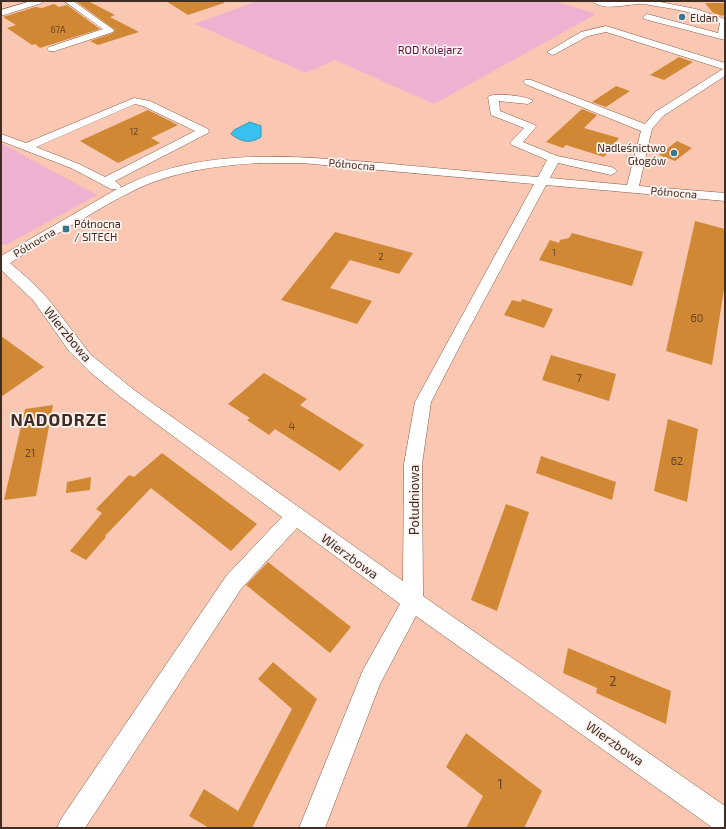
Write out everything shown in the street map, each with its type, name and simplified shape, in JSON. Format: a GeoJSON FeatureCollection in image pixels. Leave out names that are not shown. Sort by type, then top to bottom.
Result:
{"type":"FeatureCollection","features":[{"type":"Feature","properties":{"kind":"street"},"geometry":{"type":"LineString","coordinates":[[1,13],[39,1]]}},
{"type":"Feature","properties":{"kind":"street"},"geometry":{"type":"LineString","coordinates":[[52,49],[110,30],[68,1]]}},
{"type":"Feature","properties":{"kind":"street"},"geometry":{"type":"LineString","coordinates":[[596,1],[620,5],[627,5],[637,1],[682,8],[711,15],[725,22],[724,37],[647,17]]}},
{"type":"Feature","properties":{"kind":"street"},"geometry":{"type":"LineString","coordinates":[[552,52],[587,32],[597,29],[606,29],[725,67]]}},
{"type":"Feature","properties":{"kind":"street"},"geometry":{"type":"LineString","coordinates":[[632,188],[647,129],[659,114],[725,72]]}},
{"type":"Feature","properties":{"kind":"street"},"geometry":{"type":"LineString","coordinates":[[528,82],[647,129]]}},
{"type":"Feature","properties":{"kind":"street"},"geometry":{"type":"LineString","coordinates":[[528,101],[493,97],[495,113],[531,127],[516,144],[554,159],[611,171]]}},
{"type":"Feature","properties":{"kind":"street"},"geometry":{"type":"LineString","coordinates":[[26,147],[134,101],[146,103],[204,131],[106,181]]}},
{"type":"Feature","properties":{"kind":"street"},"geometry":{"type":"LineString","coordinates":[[2,137],[75,166],[124,190]]}},
{"type":"Feature","properties":{"kind":"street","name":"Północna"},"geometry":{"type":"LineString","coordinates":[[1,262],[124,190],[164,174],[215,162],[264,158],[541,180],[725,197]]}},
{"type":"Feature","properties":{"kind":"street","name":"Południowa"},"geometry":{"type":"LineString","coordinates":[[312,828],[371,678],[413,601],[413,464],[423,402],[541,180],[554,159]]}},
{"type":"Feature","properties":{"kind":"street","name":"Wierzbowa"},"geometry":{"type":"LineString","coordinates":[[1,262],[31,289],[49,310],[66,336],[95,368],[128,394],[413,601],[725,821]]}},
{"type":"Feature","properties":{"kind":"street"},"geometry":{"type":"LineString","coordinates":[[70,828],[234,582],[295,516]]}},
{"type":"Feature","properties":{"kind":"green space","name":"ROD Kolejarz"},"geometry":{"type":"Polygon","coordinates":[[[257,1],[554,1],[596,14],[434,104],[335,60],[306,73],[195,24],[257,1]]]}},
{"type":"Feature","properties":{"kind":"green space"},"geometry":{"type":"Polygon","coordinates":[[[1,143],[97,195],[6,245],[1,244],[1,143]]]}},
{"type":"Feature","properties":{"kind":"water"},"geometry":{"type":"Polygon","coordinates":[[[250,122],[261,126],[261,137],[253,141],[246,141],[238,139],[231,134],[234,130],[250,122]]]}},
{"type":"Feature","properties":{"kind":"building"},"geometry":{"type":"Polygon","coordinates":[[[88,1],[115,15],[110,17],[139,32],[98,45],[90,41],[113,33],[115,30],[77,2],[88,1]]]}},
{"type":"Feature","properties":{"kind":"building"},"geometry":{"type":"Polygon","coordinates":[[[166,1],[224,1],[224,3],[188,15],[166,1]]]}},
{"type":"Feature","properties":{"kind":"building"},"geometry":{"type":"Polygon","coordinates":[[[705,3],[725,3],[725,14],[722,16],[713,13],[705,3]]]}},
{"type":"Feature","properties":{"kind":"building"},"geometry":{"type":"Polygon","coordinates":[[[54,4],[59,7],[67,5],[100,29],[40,48],[35,44],[32,45],[7,28],[16,25],[3,17],[35,7],[42,8],[54,4]]]}},
{"type":"Feature","properties":{"kind":"building"},"geometry":{"type":"Polygon","coordinates":[[[679,57],[693,62],[664,80],[650,75],[679,57]]]}},
{"type":"Feature","properties":{"kind":"building"},"geometry":{"type":"Polygon","coordinates":[[[616,86],[630,91],[606,107],[592,102],[616,86]]]}},
{"type":"Feature","properties":{"kind":"building"},"geometry":{"type":"Polygon","coordinates":[[[582,109],[597,115],[584,128],[619,138],[604,157],[566,145],[563,148],[546,142],[582,109]]]}},
{"type":"Feature","properties":{"kind":"building"},"geometry":{"type":"Polygon","coordinates":[[[148,110],[178,125],[151,138],[160,143],[118,163],[80,141],[148,110]]]}},
{"type":"Feature","properties":{"kind":"building","name":"Nadleśnictwo Głogów"},"geometry":{"type":"Polygon","coordinates":[[[677,141],[692,148],[675,161],[659,155],[677,141]]]}},
{"type":"Feature","properties":{"kind":"building"},"geometry":{"type":"Polygon","coordinates":[[[695,221],[725,229],[725,283],[712,365],[666,351],[695,221]]]}},
{"type":"Feature","properties":{"kind":"building"},"geometry":{"type":"Polygon","coordinates":[[[335,232],[413,253],[399,274],[350,260],[330,288],[372,301],[357,324],[281,300],[335,232]]]}},
{"type":"Feature","properties":{"kind":"building"},"geometry":{"type":"Polygon","coordinates":[[[572,233],[643,252],[632,286],[539,260],[550,240],[559,243],[560,240],[569,238],[572,233]]]}},
{"type":"Feature","properties":{"kind":"building"},"geometry":{"type":"Polygon","coordinates":[[[522,299],[553,309],[544,328],[504,315],[512,300],[521,302],[522,299]]]}},
{"type":"Feature","properties":{"kind":"building"},"geometry":{"type":"Polygon","coordinates":[[[1,336],[44,367],[1,397],[1,336]]]}},
{"type":"Feature","properties":{"kind":"building"},"geometry":{"type":"Polygon","coordinates":[[[551,355],[616,374],[609,401],[542,380],[551,355]]]}},
{"type":"Feature","properties":{"kind":"building"},"geometry":{"type":"Polygon","coordinates":[[[264,373],[307,399],[300,405],[364,445],[340,471],[275,429],[269,435],[247,420],[250,418],[228,404],[264,373]]]}},
{"type":"Feature","properties":{"kind":"building"},"geometry":{"type":"Polygon","coordinates":[[[53,405],[36,496],[4,500],[25,409],[53,405]]]}},
{"type":"Feature","properties":{"kind":"building"},"geometry":{"type":"Polygon","coordinates":[[[668,419],[698,429],[687,502],[654,491],[668,419]]]}},
{"type":"Feature","properties":{"kind":"building"},"geometry":{"type":"Polygon","coordinates":[[[162,453],[257,524],[231,551],[151,488],[105,536],[106,537],[86,560],[70,551],[102,513],[96,509],[129,475],[134,477],[162,453]]]}},
{"type":"Feature","properties":{"kind":"building"},"geometry":{"type":"Polygon","coordinates":[[[541,456],[616,482],[612,500],[536,473],[541,456]]]}},
{"type":"Feature","properties":{"kind":"building"},"geometry":{"type":"Polygon","coordinates":[[[91,477],[90,490],[66,493],[67,482],[91,477]]]}},
{"type":"Feature","properties":{"kind":"building"},"geometry":{"type":"Polygon","coordinates":[[[506,504],[529,512],[497,611],[471,600],[506,504]]]}},
{"type":"Feature","properties":{"kind":"building"},"geometry":{"type":"Polygon","coordinates":[[[268,562],[351,627],[330,653],[246,585],[268,562]]]}},
{"type":"Feature","properties":{"kind":"building"},"geometry":{"type":"Polygon","coordinates":[[[568,648],[671,691],[666,724],[596,693],[597,688],[563,673],[568,648]]]}},
{"type":"Feature","properties":{"kind":"building"},"geometry":{"type":"Polygon","coordinates":[[[273,662],[317,699],[252,828],[209,828],[189,816],[204,789],[238,811],[292,709],[258,679],[273,662]]]}},
{"type":"Feature","properties":{"kind":"building"},"geometry":{"type":"Polygon","coordinates":[[[466,733],[542,791],[524,828],[466,828],[483,796],[446,767],[466,733]]]}},
{"type":"Feature","properties":{"kind":"place","name":"Eldan"},"geometry":{"type":"Point","coordinates":[682,17]}},
{"type":"Feature","properties":{"kind":"place","name":"Nadleśnictwo Głogów"},"geometry":{"type":"Point","coordinates":[674,153]}},
{"type":"Feature","properties":{"kind":"place","name":"Północna / SITECH"},"geometry":{"type":"Point","coordinates":[66,229]}},
{"type":"Feature","properties":{"kind":"district","name":"NADODRZE"},"geometry":{"type":"Point","coordinates":[59,419]}}]}
